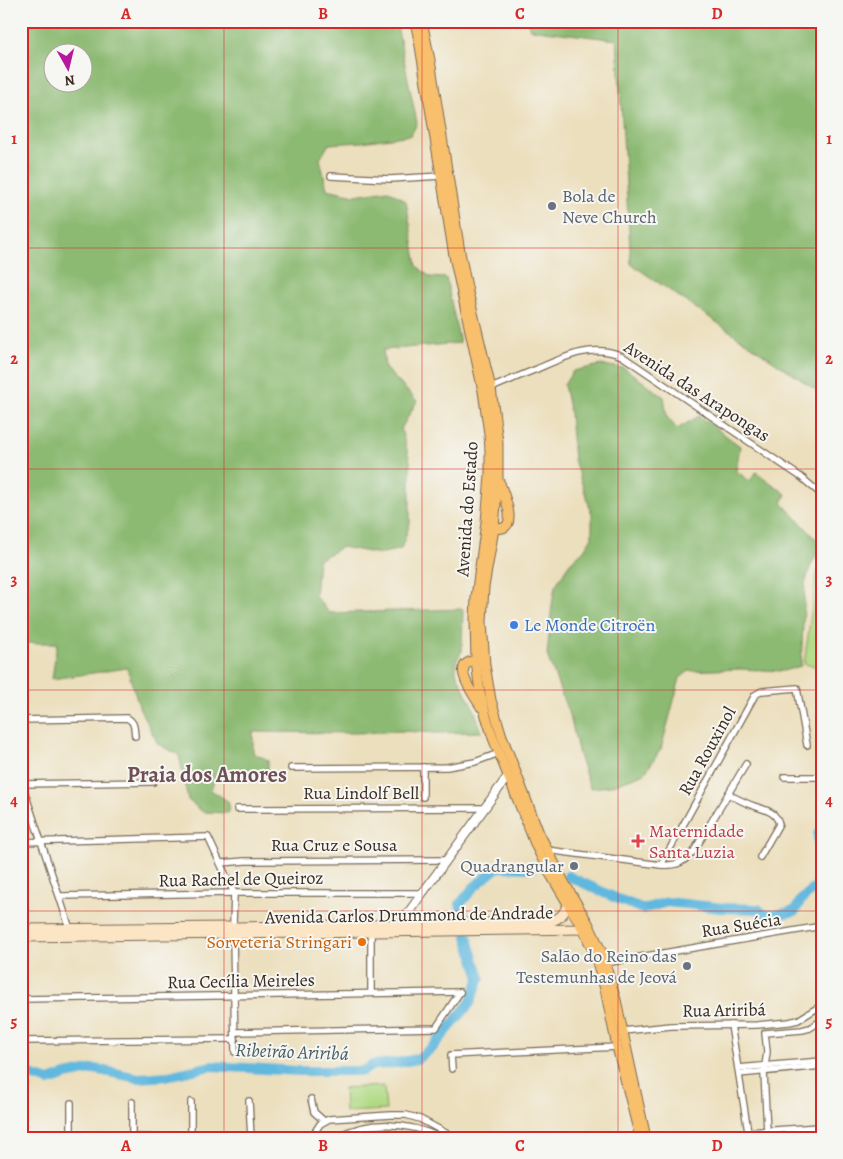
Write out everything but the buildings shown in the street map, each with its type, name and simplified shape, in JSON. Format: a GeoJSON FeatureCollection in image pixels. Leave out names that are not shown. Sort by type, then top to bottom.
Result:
{"type":"FeatureCollection","features":[{"type":"Feature","properties":{"kind":"main road","name":"Avenida do Estado"},"geometry":{"type":"LineString","coordinates":[[415,21],[458,279],[484,391],[486,409],[490,475],[476,597],[477,676],[486,716],[530,833],[553,871]]}},
{"type":"Feature","properties":{"kind":"main road","name":"Avenida do Estado"},"geometry":{"type":"LineString","coordinates":[[422,21],[430,60],[462,262],[491,388],[498,442],[498,478],[494,529],[483,598],[482,628],[485,665],[502,736],[547,850],[553,871]]}},
{"type":"Feature","properties":{"kind":"main road"},"geometry":{"type":"LineString","coordinates":[[486,522],[494,529],[503,528],[509,520],[509,514],[498,478]]}},
{"type":"Feature","properties":{"kind":"main road"},"geometry":{"type":"LineString","coordinates":[[485,665],[471,661],[466,663],[463,672],[464,679],[486,716]]}},
{"type":"Feature","properties":{"kind":"main road"},"geometry":{"type":"LineString","coordinates":[[553,871],[568,904],[583,929],[602,976],[639,1138]]}},
{"type":"Feature","properties":{"kind":"main road"},"geometry":{"type":"LineString","coordinates":[[553,871],[588,923],[605,963],[613,987],[646,1138]]}},
{"type":"Feature","properties":{"kind":"main road","name":"Avenida Carlos Drummond de Andrade"},"geometry":{"type":"LineString","coordinates":[[549,926],[562,916],[568,904]]}},
{"type":"Feature","properties":{"kind":"main road","name":"Avenida Carlos Drummond de Andrade"},"geometry":{"type":"LineString","coordinates":[[21,930],[72,932],[549,926],[583,929]]}},
{"type":"Feature","properties":{"kind":"main road","name":"Avenida Carlos Drummond de Andrade"},"geometry":{"type":"LineString","coordinates":[[21,937],[72,932]]}},
{"type":"Feature","properties":{"kind":"street"},"geometry":{"type":"LineString","coordinates":[[331,176],[390,178],[441,176]]}},
{"type":"Feature","properties":{"kind":"street","name":"Avenida das Arapongas"},"geometry":{"type":"LineString","coordinates":[[491,388],[574,354],[594,351],[614,353],[622,356],[801,477],[822,495]]}},
{"type":"Feature","properties":{"kind":"street","name":"Rua Rouxinol"},"geometry":{"type":"LineString","coordinates":[[661,865],[755,695],[762,691],[797,688],[807,745]]}},
{"type":"Feature","properties":{"kind":"street"},"geometry":{"type":"LineString","coordinates":[[21,720],[128,718],[134,724],[135,736]]}},
{"type":"Feature","properties":{"kind":"street"},"geometry":{"type":"LineString","coordinates":[[291,768],[447,767],[475,762],[499,753]]}},
{"type":"Feature","properties":{"kind":"street"},"geometry":{"type":"LineString","coordinates":[[547,850],[661,865],[678,864],[686,860],[694,851],[746,764]]}},
{"type":"Feature","properties":{"kind":"street"},"geometry":{"type":"LineString","coordinates":[[423,767],[423,797]]}},
{"type":"Feature","properties":{"kind":"street"},"geometry":{"type":"LineString","coordinates":[[397,928],[508,776]]}},
{"type":"Feature","properties":{"kind":"street"},"geometry":{"type":"LineString","coordinates":[[784,777],[822,777]]}},
{"type":"Feature","properties":{"kind":"street"},"geometry":{"type":"LineString","coordinates":[[72,932],[22,783],[153,782]]}},
{"type":"Feature","properties":{"kind":"street"},"geometry":{"type":"LineString","coordinates":[[728,794],[754,806],[766,809],[778,818],[779,824],[760,857]]}},
{"type":"Feature","properties":{"kind":"street","name":"Rua Lindolf Bell"},"geometry":{"type":"LineString","coordinates":[[237,809],[485,808]]}},
{"type":"Feature","properties":{"kind":"street"},"geometry":{"type":"LineString","coordinates":[[21,842],[208,837],[234,893],[235,1052]]}},
{"type":"Feature","properties":{"kind":"street","name":"Rua Cruz e Sousa"},"geometry":{"type":"LineString","coordinates":[[221,863],[245,861],[447,860]]}},
{"type":"Feature","properties":{"kind":"street","name":"Rua Rachel de Queiroz"},"geometry":{"type":"LineString","coordinates":[[60,896],[234,893],[422,893]]}},
{"type":"Feature","properties":{"kind":"street","name":"Rua Suécia"},"geometry":{"type":"LineString","coordinates":[[605,963],[822,926]]}},
{"type":"Feature","properties":{"kind":"street"},"geometry":{"type":"LineString","coordinates":[[371,928],[372,994]]}},
{"type":"Feature","properties":{"kind":"street","name":"Rua Cecília Meireles"},"geometry":{"type":"LineString","coordinates":[[21,999],[460,992],[436,1028],[235,1032]]}},
{"type":"Feature","properties":{"kind":"street","name":"Rua Ariribá"},"geometry":{"type":"LineString","coordinates":[[622,1031],[670,1026],[757,1025],[794,1022],[822,1005]]}},
{"type":"Feature","properties":{"kind":"street"},"geometry":{"type":"LineString","coordinates":[[767,1131],[765,1069],[767,1052],[765,1033],[802,1030],[810,1028],[822,1020]]}},
{"type":"Feature","properties":{"kind":"street"},"geometry":{"type":"LineString","coordinates":[[731,1025],[748,1135],[767,1131],[819,1126],[822,1128]]}},
{"type":"Feature","properties":{"kind":"street"},"geometry":{"type":"LineString","coordinates":[[21,1041],[235,1039]]}},
{"type":"Feature","properties":{"kind":"street"},"geometry":{"type":"LineString","coordinates":[[452,1069],[452,1055],[618,1046]]}},
{"type":"Feature","properties":{"kind":"street"},"geometry":{"type":"LineString","coordinates":[[21,1047],[25,1057]]}},
{"type":"Feature","properties":{"kind":"street"},"geometry":{"type":"LineString","coordinates":[[758,1066],[767,1052]]}},
{"type":"Feature","properties":{"kind":"street"},"geometry":{"type":"LineString","coordinates":[[738,1071],[758,1066],[765,1069],[822,1061]]}},
{"type":"Feature","properties":{"kind":"street"},"geometry":{"type":"LineString","coordinates":[[738,1071],[822,1066]]}},
{"type":"Feature","properties":{"kind":"street"},"geometry":{"type":"LineString","coordinates":[[311,1099],[314,1112],[324,1121]]}},
{"type":"Feature","properties":{"kind":"street"},"geometry":{"type":"LineString","coordinates":[[249,1101],[251,1138]]}},
{"type":"Feature","properties":{"kind":"street"},"geometry":{"type":"LineString","coordinates":[[132,1102],[132,1137]]}},
{"type":"Feature","properties":{"kind":"street"},"geometry":{"type":"LineString","coordinates":[[191,1102],[191,1138]]}},
{"type":"Feature","properties":{"kind":"street"},"geometry":{"type":"LineString","coordinates":[[71,1103],[71,1138]]}},
{"type":"Feature","properties":{"kind":"street"},"geometry":{"type":"LineString","coordinates":[[315,1136],[324,1121],[332,1118],[391,1114],[406,1115],[420,1119],[454,1138]]}},
{"type":"Feature","properties":{"kind":"street"},"geometry":{"type":"LineString","coordinates":[[404,1126],[406,1115]]}},
{"type":"Feature","properties":{"kind":"street"},"geometry":{"type":"LineString","coordinates":[[416,1128],[416,1124],[420,1119]]}},
{"type":"Feature","properties":{"kind":"street"},"geometry":{"type":"LineString","coordinates":[[334,1138],[352,1130],[384,1124],[416,1128],[431,1132],[441,1138]]}},
{"type":"Feature","properties":{"kind":"street"},"geometry":{"type":"LineString","coordinates":[[96,1138],[161,1138]]}},
{"type":"Feature","properties":{"kind":"green space"},"geometry":{"type":"Polygon","coordinates":[[[21,21],[396,21],[417,123],[411,135],[362,142],[329,144],[320,159],[327,189],[355,195],[388,190],[406,201],[417,266],[430,277],[446,278],[460,343],[383,350],[385,368],[417,401],[401,429],[410,461],[410,523],[401,549],[379,554],[342,547],[318,560],[315,596],[329,613],[463,609],[462,651],[456,661],[456,672],[471,701],[482,732],[253,732],[253,753],[268,760],[268,773],[227,771],[214,781],[211,790],[229,802],[228,813],[203,812],[188,800],[179,755],[158,744],[140,709],[127,668],[52,679],[57,643],[23,643],[21,646],[21,21]]]}},
{"type":"Feature","properties":{"kind":"green space"},"geometry":{"type":"Polygon","coordinates":[[[527,21],[822,21],[822,394],[631,264],[617,40],[530,29],[527,21]]]}},
{"type":"Feature","properties":{"kind":"green space"},"geometry":{"type":"Polygon","coordinates":[[[601,365],[624,368],[664,397],[667,417],[677,429],[699,416],[740,446],[736,471],[750,481],[756,472],[786,494],[782,503],[822,545],[811,565],[805,584],[801,666],[783,671],[740,669],[689,671],[680,678],[661,749],[645,773],[610,786],[590,788],[579,755],[571,720],[547,655],[555,586],[570,563],[584,550],[592,537],[592,514],[574,460],[570,414],[564,385],[573,371],[601,365]]]}},
{"type":"Feature","properties":{"kind":"green space"},"geometry":{"type":"Polygon","coordinates":[[[817,570],[822,570],[822,667],[804,664],[817,570]]]}},
{"type":"Feature","properties":{"kind":"green space"},"geometry":{"type":"Polygon","coordinates":[[[384,1086],[386,1110],[345,1112],[344,1088],[384,1086]]]}},
{"type":"Feature","properties":{"kind":"waterway","name":"Ribeirão Ariribá"},"geometry":{"type":"LineString","coordinates":[[822,831],[818,834],[819,850],[822,855]]}},
{"type":"Feature","properties":{"kind":"waterway","name":"Ribeirão Ariribá"},"geometry":{"type":"LineString","coordinates":[[464,919],[460,904],[474,887],[498,867],[532,868]]}},
{"type":"Feature","properties":{"kind":"waterway","name":"Ribeirão Ariribá"},"geometry":{"type":"LineString","coordinates":[[568,876],[643,909],[667,902],[722,908],[758,909],[765,915],[795,911],[801,900],[819,884],[822,877]]}},
{"type":"Feature","properties":{"kind":"waterway","name":"Ribeirão Ariribá"},"geometry":{"type":"LineString","coordinates":[[21,1077],[28,1074],[49,1081],[66,1075],[95,1069],[138,1078],[168,1076],[211,1066],[300,1071],[363,1071],[373,1065],[417,1059],[433,1047],[470,1003],[480,978],[467,936]]}},
{"type":"Feature","properties":{"kind":"place","name":"Bola de Neve Church"},"geometry":{"type":"Point","coordinates":[552,206]}},
{"type":"Feature","properties":{"kind":"place","name":"Le Monde Citroën"},"geometry":{"type":"Point","coordinates":[514,625]}},
{"type":"Feature","properties":{"kind":"place","name":"Maternidade Santa Luzia"},"geometry":{"type":"Point","coordinates":[638,841]}},
{"type":"Feature","properties":{"kind":"place","name":"Quadrangular"},"geometry":{"type":"Point","coordinates":[574,866]}},
{"type":"Feature","properties":{"kind":"place","name":"Sorveteria Stringari"},"geometry":{"type":"Point","coordinates":[362,942]}},
{"type":"Feature","properties":{"kind":"place","name":"Salão do Reino das Testemunhas de Jeová"},"geometry":{"type":"Point","coordinates":[687,966]}},
{"type":"Feature","properties":{"kind":"district","name":"Praia dos Amores"},"geometry":{"type":"Point","coordinates":[207,774]}}]}
